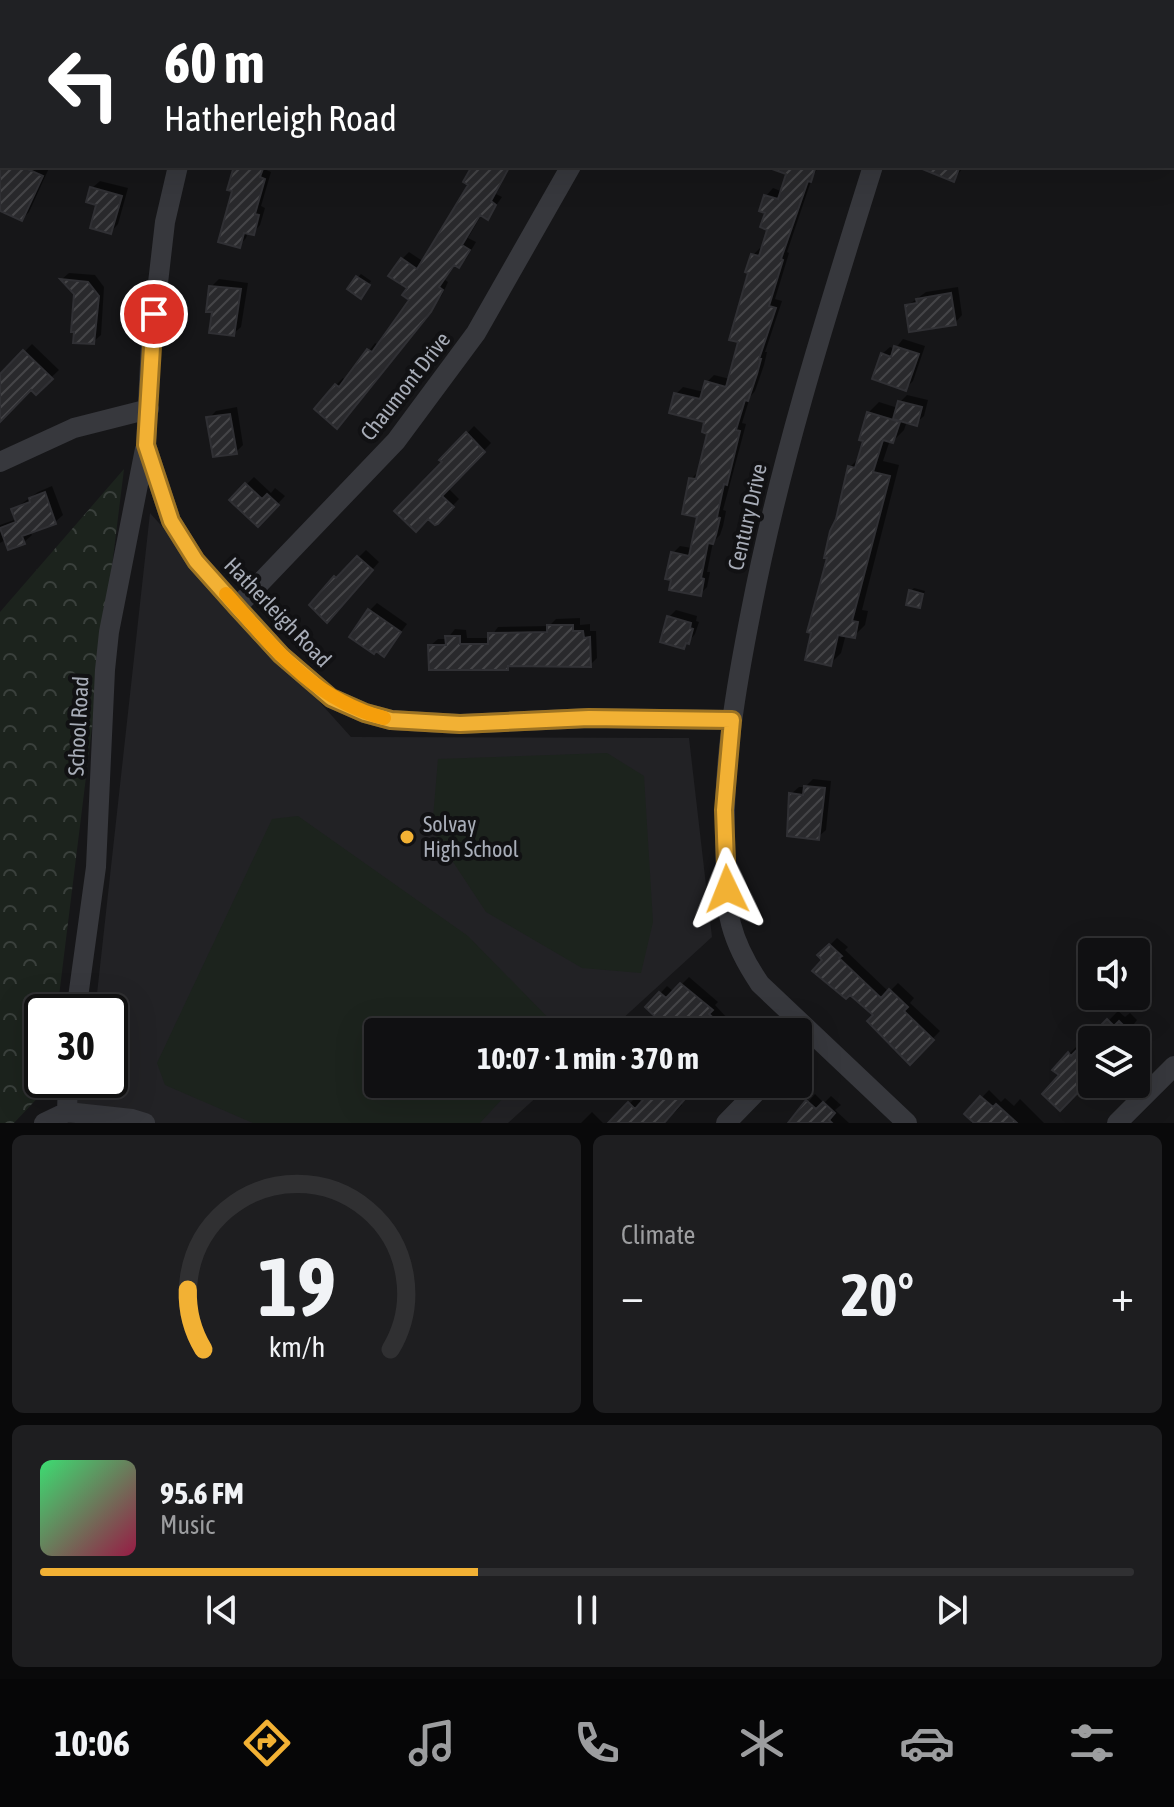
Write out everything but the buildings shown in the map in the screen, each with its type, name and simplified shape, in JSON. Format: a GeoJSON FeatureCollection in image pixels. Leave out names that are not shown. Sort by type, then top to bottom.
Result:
{"type":"FeatureCollection","features":[{"type":"Feature","properties":{"kind":"street","name":"Hatherleigh Road"},"geometry":{"type":"LineString","coordinates":[[178,168],[165,222],[151,344],[146,445],[171,521],[196,561],[313,684],[331,698],[391,720],[460,724],[589,718],[732,720]]}},
{"type":"Feature","properties":{"kind":"street","name":"Chaumont Drive"},"geometry":{"type":"LineString","coordinates":[[237,607],[396,441],[476,333],[570,168]]}},
{"type":"Feature","properties":{"kind":"street","name":"Century Drive"},"geometry":{"type":"LineString","coordinates":[[786,1018],[743,960],[730,922],[724,810],[732,720],[765,539],[809,377],[872,168]]}},
{"type":"Feature","properties":{"kind":"street"},"geometry":{"type":"LineString","coordinates":[[0,462],[74,428],[149,409]]}},
{"type":"Feature","properties":{"kind":"street","name":"School Road"},"geometry":{"type":"LineString","coordinates":[[78,994],[96,867],[108,645],[146,445]]}},
{"type":"Feature","properties":{"kind":"street","name":"Century Drive"},"geometry":{"type":"LineString","coordinates":[[812,1048],[907,1123]]}},
{"type":"Feature","properties":{"kind":"street"},"geometry":{"type":"LineString","coordinates":[[1117,1123],[1174,1066]]}},
{"type":"Feature","properties":{"kind":"street"},"geometry":{"type":"LineString","coordinates":[[67,1098],[67,1112]]}},
{"type":"Feature","properties":{"kind":"street"},"geometry":{"type":"LineString","coordinates":[[726,1123],[750,1098]]}},
{"type":"Feature","properties":{"kind":"street"},"geometry":{"type":"LineString","coordinates":[[44,1123],[67,1112],[145,1123]]}},
{"type":"Feature","properties":{"kind":"shaded area","name":"Solvay High School"},"geometry":{"type":"Polygon","coordinates":[[[150,513],[351,737],[689,738],[712,937],[623,1018],[364,1018],[364,1098],[536,1098],[508,1123],[56,1123],[71,1098],[128,1098],[128,994],[97,994],[150,513]]]}},
{"type":"Feature","properties":{"kind":"green space"},"geometry":{"type":"Polygon","coordinates":[[[124,469],[59,994],[24,994],[24,1098],[38,1098],[14,1123],[0,1123],[0,612],[124,469]]]}},
{"type":"Feature","properties":{"kind":"green space"},"geometry":{"type":"Polygon","coordinates":[[[607,753],[644,776],[653,922],[641,973],[582,968],[486,912],[432,830],[438,759],[607,753]]]}},
{"type":"Feature","properties":{"kind":"green space"},"geometry":{"type":"Polygon","coordinates":[[[298,816],[468,936],[548,1018],[364,1018],[364,1098],[503,1098],[480,1123],[253,1123],[165,1085],[157,1063],[272,819],[298,816]]]}},
{"type":"Feature","properties":{"kind":"slow traffic"},"geometry":{"type":"LineString","coordinates":[[226,594],[281,655],[313,684],[331,698],[384,718]]}},
{"type":"Feature","properties":{"kind":"place","name":"Solvay High School"},"geometry":{"type":"Point","coordinates":[407,837]}},
{"type":"Feature","properties":{"kind":"route"},"geometry":{"type":"LineString","coordinates":[[154,314],[146,445],[160,493],[171,521],[196,561],[281,655],[331,698],[391,720],[460,724],[589,718],[732,720],[724,810],[727,889]]}}]}
